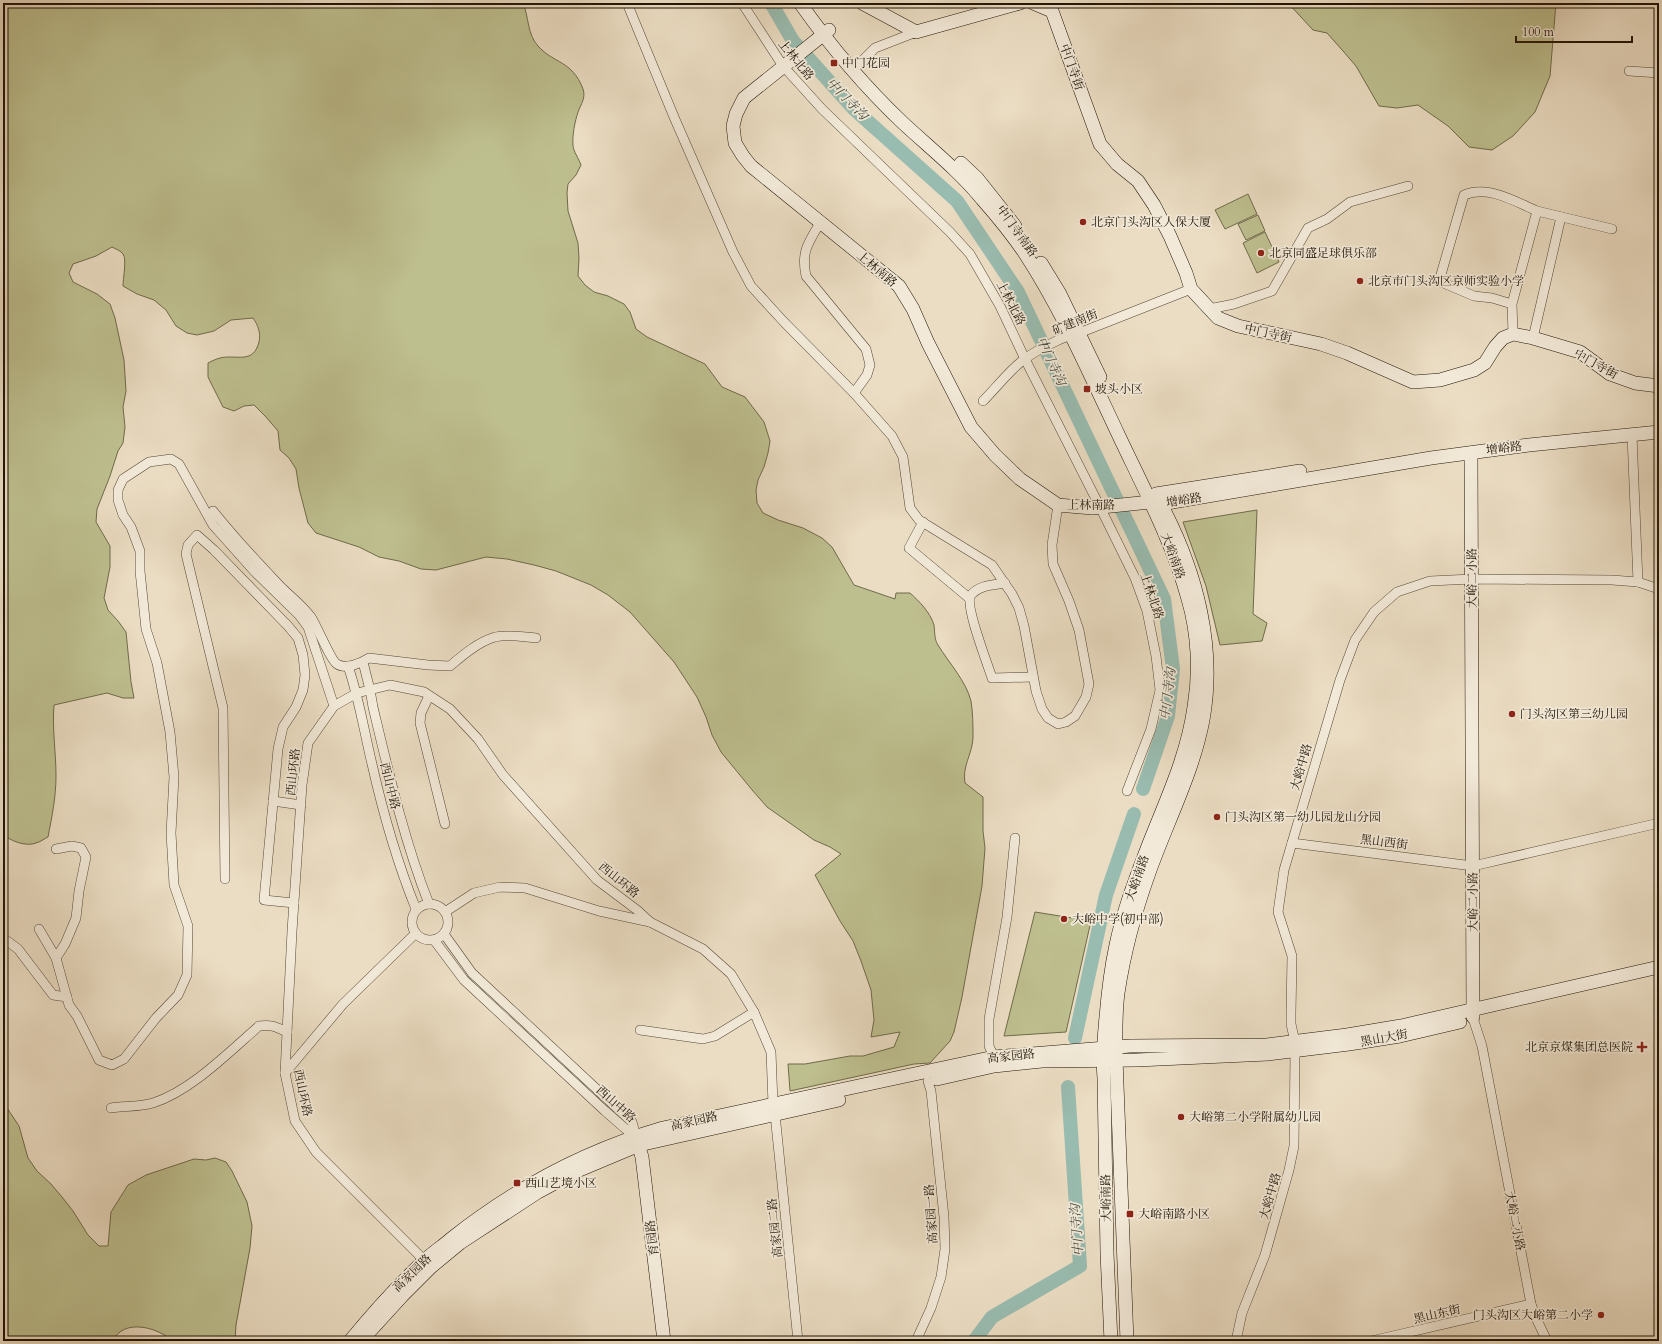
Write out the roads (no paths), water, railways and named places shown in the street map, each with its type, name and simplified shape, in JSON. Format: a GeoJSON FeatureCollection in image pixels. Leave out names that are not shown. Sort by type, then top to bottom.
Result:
{"type":"FeatureCollection","features":[{"type":"Feature","properties":{"kind":"main road","name":"中门寺南路"},"geometry":{"type":"LineString","coordinates":[[800,3],[821,36],[855,68],[905,124],[966,179],[1023,251],[1074,334],[1156,500]]}},
{"type":"Feature","properties":{"kind":"main road","name":"中门寺南路"},"geometry":{"type":"LineString","coordinates":[[810,3],[821,36]]}},
{"type":"Feature","properties":{"kind":"main road"},"geometry":{"type":"LineString","coordinates":[[862,3],[916,32],[1018,3]]}},
{"type":"Feature","properties":{"kind":"main road","name":"中门寺街"},"geometry":{"type":"LineString","coordinates":[[1033,3],[1052,11],[1100,144],[1117,164],[1138,181],[1154,205],[1170,236],[1186,273],[1191,289],[1218,318],[1238,326],[1321,344],[1347,353],[1413,382],[1440,380],[1474,370],[1485,363],[1495,346],[1503,338],[1513,334],[1533,338],[1580,352],[1610,374],[1635,383],[1659,386]]}},
{"type":"Feature","properties":{"kind":"main road","name":"上林南路"},"geometry":{"type":"LineString","coordinates":[[821,36],[744,98],[736,114],[733,126],[735,143],[743,156],[751,166],[899,286],[913,308],[928,343],[971,427],[995,455],[1020,479],[1058,505],[1077,507],[1106,507],[1156,500]]}},
{"type":"Feature","properties":{"kind":"main road","name":"增峪路"},"geometry":{"type":"LineString","coordinates":[[1156,500],[1471,444],[1659,424]]}},
{"type":"Feature","properties":{"kind":"main road","name":"增峪路"},"geometry":{"type":"LineString","coordinates":[[1156,500],[1431,458],[1659,432]]}},
{"type":"Feature","properties":{"kind":"main road","name":"大峪二小路"},"geometry":{"type":"LineString","coordinates":[[1471,453],[1473,1014]]}},
{"type":"Feature","properties":{"kind":"main road","name":"大峪南路"},"geometry":{"type":"LineString","coordinates":[[1127,1341],[1116,1054],[1118,994],[1128,943],[1149,873],[1194,755],[1203,719],[1207,668],[1201,609],[1187,563],[1173,527],[1156,500]]}},
{"type":"Feature","properties":{"kind":"main road","name":"大峪南路"},"geometry":{"type":"LineString","coordinates":[[1111,1341],[1107,1252],[1103,1054],[1108,988],[1116,943],[1129,898],[1149,842],[1174,782],[1186,746],[1195,705],[1197,672],[1196,647],[1189,600],[1162,524],[1156,500]]}},
{"type":"Feature","properties":{"kind":"main road","name":"黑山大街"},"geometry":{"type":"LineString","coordinates":[[1473,1014],[1659,967]]}},
{"type":"Feature","properties":{"kind":"main road","name":"黑山大街"},"geometry":{"type":"LineString","coordinates":[[1103,1054],[1223,1057],[1295,1046],[1347,1035],[1473,1014],[1535,1006],[1659,976]]}},
{"type":"Feature","properties":{"kind":"main road","name":"高家园路"},"geometry":{"type":"LineString","coordinates":[[774,1109],[994,1057],[1103,1054]]}},
{"type":"Feature","properties":{"kind":"main road","name":"高家园路"},"geometry":{"type":"LineString","coordinates":[[350,1341],[378,1306],[424,1260],[469,1225],[515,1194],[555,1172],[604,1149],[637,1141],[719,1115],[774,1109],[994,1066],[1103,1054]]}},
{"type":"Feature","properties":{"kind":"main road","name":"高家园路"},"geometry":{"type":"LineString","coordinates":[[360,1341],[431,1267],[460,1243],[538,1192],[637,1141]]}},
{"type":"Feature","properties":{"kind":"main road","name":"育园路"},"geometry":{"type":"LineString","coordinates":[[637,1141],[642,1158],[664,1341]]}},
{"type":"Feature","properties":{"kind":"street"},"geometry":{"type":"LineString","coordinates":[[627,3],[686,146],[733,252],[751,286],[782,320],[854,393],[892,436],[903,457],[910,508],[922,522],[992,565],[1005,583],[1012,594],[1024,626],[1033,677],[1042,709],[1048,718],[1058,724],[1066,722],[1075,716],[1086,697],[1089,684],[1079,630],[1053,564],[1052,545],[1058,505]]}},
{"type":"Feature","properties":{"kind":"street","name":"上林北路"},"geometry":{"type":"LineString","coordinates":[[742,3],[783,66],[822,109],[950,232],[970,254],[1000,306],[1025,359],[1106,507],[1147,611],[1156,656],[1160,690],[1151,729],[1127,791]]}},
{"type":"Feature","properties":{"kind":"street"},"geometry":{"type":"LineString","coordinates":[[855,68],[875,48],[916,32]]}},
{"type":"Feature","properties":{"kind":"street"},"geometry":{"type":"LineString","coordinates":[[1629,71],[1659,73]]}},
{"type":"Feature","properties":{"kind":"street"},"geometry":{"type":"LineString","coordinates":[[1209,309],[1234,304],[1272,291],[1308,228],[1327,219],[1350,202],[1408,186]]}},
{"type":"Feature","properties":{"kind":"street"},"geometry":{"type":"LineString","coordinates":[[1512,304],[1492,298],[1474,296],[1441,282],[1440,278],[1464,195],[1471,192],[1490,192],[1501,195],[1537,211],[1612,229]]}},
{"type":"Feature","properties":{"kind":"street"},"geometry":{"type":"LineString","coordinates":[[1513,334],[1512,304],[1537,211]]}},
{"type":"Feature","properties":{"kind":"street"},"geometry":{"type":"LineString","coordinates":[[1533,338],[1561,217]]}},
{"type":"Feature","properties":{"kind":"street"},"geometry":{"type":"LineString","coordinates":[[820,223],[806,246],[803,263],[806,276],[866,349],[870,365],[867,375],[854,393]]}},
{"type":"Feature","properties":{"kind":"street","name":"矿建南街"},"geometry":{"type":"LineString","coordinates":[[983,401],[1025,359],[1055,342],[1191,289]]}},
{"type":"Feature","properties":{"kind":"street"},"geometry":{"type":"LineString","coordinates":[[1632,435],[1638,582]]}},
{"type":"Feature","properties":{"kind":"street"},"geometry":{"type":"LineString","coordinates":[[39,929],[56,958],[69,1005],[77,1016],[99,1060],[112,1065],[124,1059],[156,1018],[178,995],[187,975],[188,926],[174,885],[171,833],[174,777],[170,732],[157,663],[146,629],[140,571],[140,551],[131,527],[123,515],[118,500],[118,490],[123,479],[149,462],[171,459],[179,464],[213,525],[254,571],[299,615],[308,627],[334,706]]}},
{"type":"Feature","properties":{"kind":"street"},"geometry":{"type":"LineString","coordinates":[[214,511],[229,531],[310,616],[321,633],[332,660],[338,665],[348,666],[363,662],[369,658],[450,666],[471,649],[495,638],[512,636],[536,638]]}},
{"type":"Feature","properties":{"kind":"street"},"geometry":{"type":"LineString","coordinates":[[922,522],[909,548],[969,598]]}},
{"type":"Feature","properties":{"kind":"street"},"geometry":{"type":"LineString","coordinates":[[225,879],[223,708],[186,554],[188,545],[197,535],[288,626],[298,638],[303,655],[305,675],[303,690],[296,707],[283,727],[278,749],[264,900],[294,903]]}},
{"type":"Feature","properties":{"kind":"street","name":"大峪中路"},"geometry":{"type":"LineString","coordinates":[[1236,1341],[1242,1313],[1265,1255],[1289,1170],[1294,1146],[1295,1046],[1291,1024],[1292,956],[1278,912],[1284,870],[1327,721],[1355,640],[1374,612],[1397,592],[1430,581],[1472,579],[1612,580],[1638,582],[1659,589]]}},
{"type":"Feature","properties":{"kind":"street"},"geometry":{"type":"LineString","coordinates":[[1005,583],[984,587],[972,594],[969,598],[970,613],[992,678],[1033,677]]}},
{"type":"Feature","properties":{"kind":"street","name":"西山中路"},"geometry":{"type":"LineString","coordinates":[[363,662],[405,834],[414,865],[429,904]]}},
{"type":"Feature","properties":{"kind":"street","name":"西山中路"},"geometry":{"type":"LineString","coordinates":[[348,666],[358,693],[372,764],[392,842],[416,909]]}},
{"type":"Feature","properties":{"kind":"street","name":"西山环路"},"geometry":{"type":"LineString","coordinates":[[424,1260],[316,1152],[295,1121],[285,1073],[294,903],[301,805],[308,743],[334,706],[358,693],[390,685],[424,692],[450,709],[478,739],[503,775],[597,880],[637,910],[650,922],[703,949],[731,974],[754,1012],[772,1052],[774,1109]]}},
{"type":"Feature","properties":{"kind":"street"},"geometry":{"type":"LineString","coordinates":[[430,696],[421,713],[420,724],[445,824]]}},
{"type":"Feature","properties":{"kind":"street"},"geometry":{"type":"LineString","coordinates":[[273,801],[301,805]]}},
{"type":"Feature","properties":{"kind":"street"},"geometry":{"type":"LineString","coordinates":[[1473,866],[1659,823]]}},
{"type":"Feature","properties":{"kind":"street"},"geometry":{"type":"LineString","coordinates":[[994,1057],[989,1046],[989,1019],[1007,917],[1015,838]]}},
{"type":"Feature","properties":{"kind":"street","name":"黑山西街"},"geometry":{"type":"LineString","coordinates":[[1292,842],[1473,866]]}},
{"type":"Feature","properties":{"kind":"street"},"geometry":{"type":"LineString","coordinates":[[56,849],[72,846],[81,848],[86,857],[79,891],[76,918],[65,944],[56,958]]}},
{"type":"Feature","properties":{"kind":"street"},"geometry":{"type":"LineString","coordinates":[[445,912],[474,893],[500,887],[525,888],[599,912],[650,922]]}},
{"type":"Feature","properties":{"kind":"street"},"geometry":{"type":"LineString","coordinates":[[429,904],[436,905],[445,912],[448,922],[444,934],[434,940],[425,940],[415,934],[411,924],[411,919],[416,909],[420,906],[429,904]]}},
{"type":"Feature","properties":{"kind":"street"},"geometry":{"type":"LineString","coordinates":[[285,1073],[344,1004],[415,934]]}},
{"type":"Feature","properties":{"kind":"street","name":"西山中路"},"geometry":{"type":"LineString","coordinates":[[444,934],[472,973],[632,1122],[637,1141]]}},
{"type":"Feature","properties":{"kind":"street"},"geometry":{"type":"LineString","coordinates":[[3,938],[18,949],[53,995],[67,997]]}},
{"type":"Feature","properties":{"kind":"street","name":"西山中路"},"geometry":{"type":"LineString","coordinates":[[434,940],[464,980],[637,1141]]}},
{"type":"Feature","properties":{"kind":"street"},"geometry":{"type":"LineString","coordinates":[[640,1030],[703,1039],[715,1036],[754,1012]]}},
{"type":"Feature","properties":{"kind":"street","name":"大峪二小路"},"geometry":{"type":"LineString","coordinates":[[1473,1014],[1482,1046],[1531,1304],[1547,1341]]}},
{"type":"Feature","properties":{"kind":"street"},"geometry":{"type":"LineString","coordinates":[[111,1108],[151,1104],[185,1087],[259,1026],[267,1024],[274,1025],[287,1032]]}},
{"type":"Feature","properties":{"kind":"street","name":"高家园一路"},"geometry":{"type":"LineString","coordinates":[[916,1341],[942,1277],[945,1249],[943,1209],[931,1092],[928,1080]]}},
{"type":"Feature","properties":{"kind":"street","name":"高家园二路"},"geometry":{"type":"LineString","coordinates":[[774,1109],[798,1341]]}},
{"type":"Feature","properties":{"kind":"street","name":"黑山东街"},"geometry":{"type":"LineString","coordinates":[[1371,1341],[1531,1304]]}},
{"type":"Feature","properties":{"kind":"waterway","name":"中门寺沟"},"geometry":{"type":"LineString","coordinates":[[771,3],[793,41],[854,109],[957,201],[1018,292],[1164,599],[1173,669],[1168,716],[1143,789]]}},
{"type":"Feature","properties":{"kind":"waterway","name":"中门寺沟"},"geometry":{"type":"LineString","coordinates":[[1075,1038],[1106,895],[1134,814]]}},
{"type":"Feature","properties":{"kind":"waterway","name":"中门寺沟"},"geometry":{"type":"LineString","coordinates":[[974,1341],[992,1317],[1080,1266],[1068,1087]]}},
{"type":"Feature","properties":{"kind":"place","name":"中门花园"},"geometry":{"type":"Point","coordinates":[834,63]}},
{"type":"Feature","properties":{"kind":"place","name":"北京门头沟区人保大厦"},"geometry":{"type":"Point","coordinates":[1083,222]}},
{"type":"Feature","properties":{"kind":"place","name":"北京同盛足球俱乐部"},"geometry":{"type":"Point","coordinates":[1261,253]}},
{"type":"Feature","properties":{"kind":"place","name":"北京市门头沟区京师实验小学"},"geometry":{"type":"Point","coordinates":[1360,281]}},
{"type":"Feature","properties":{"kind":"place","name":"坡头小区"},"geometry":{"type":"Point","coordinates":[1087,389]}},
{"type":"Feature","properties":{"kind":"place","name":"门头沟区第三幼儿园"},"geometry":{"type":"Point","coordinates":[1512,714]}},
{"type":"Feature","properties":{"kind":"place","name":"门头沟区第一幼儿园龙山分园"},"geometry":{"type":"Point","coordinates":[1217,817]}},
{"type":"Feature","properties":{"kind":"place","name":"大峪中学(初中部)"},"geometry":{"type":"Point","coordinates":[1064,919]}},
{"type":"Feature","properties":{"kind":"place","name":"北京京煤集团总医院"},"geometry":{"type":"Point","coordinates":[1642,1047]}},
{"type":"Feature","properties":{"kind":"place","name":"大峪第二小学附属幼儿园"},"geometry":{"type":"Point","coordinates":[1181,1117]}},
{"type":"Feature","properties":{"kind":"place","name":"西山艺境小区"},"geometry":{"type":"Point","coordinates":[517,1183]}},
{"type":"Feature","properties":{"kind":"place","name":"大峪南路小区"},"geometry":{"type":"Point","coordinates":[1130,1214]}},
{"type":"Feature","properties":{"kind":"place","name":"门头沟区大峪第二小学"},"geometry":{"type":"Point","coordinates":[1601,1315]}}]}
